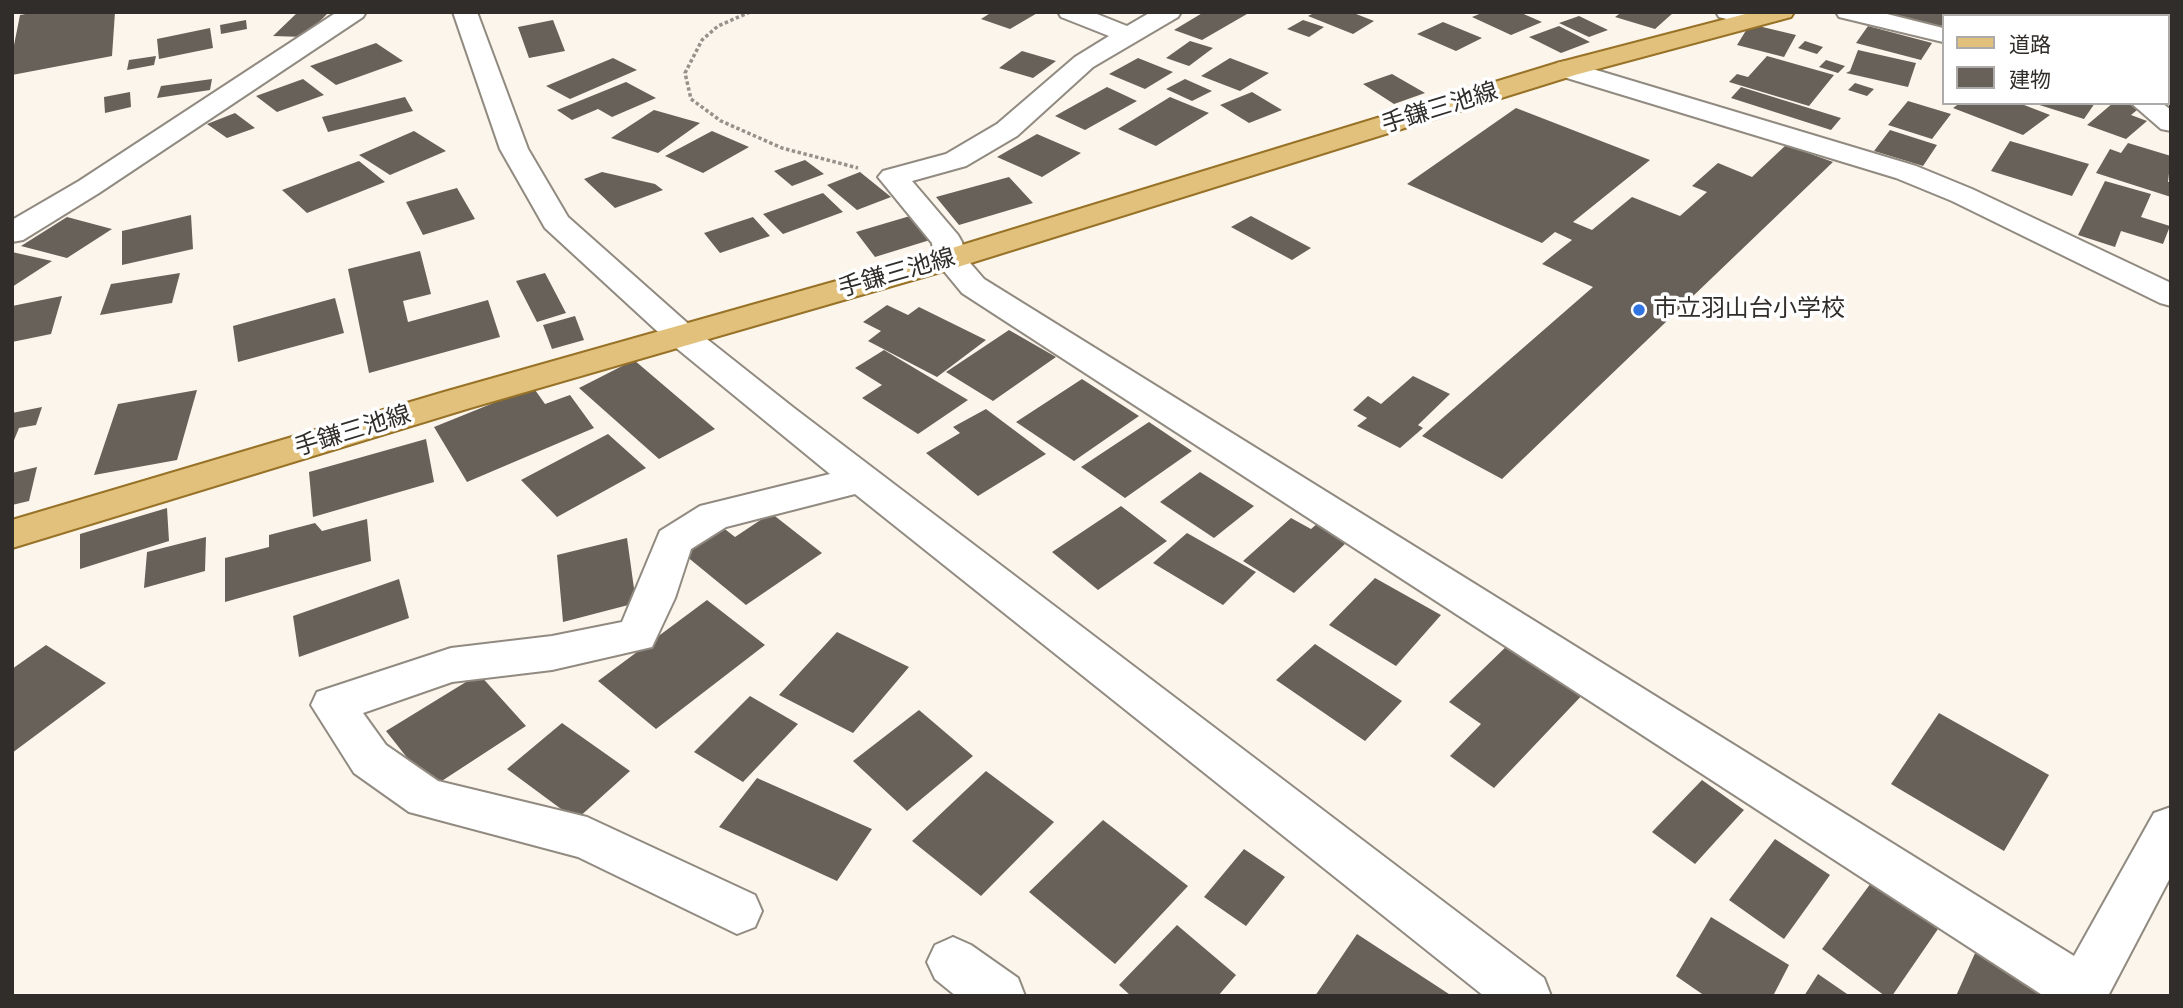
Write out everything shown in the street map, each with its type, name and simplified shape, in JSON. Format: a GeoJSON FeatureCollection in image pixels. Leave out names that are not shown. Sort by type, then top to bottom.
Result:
{"type":"FeatureCollection","features":[{"type":"Feature","properties":{"kind":"main road","name":"手鎌三池線"},"geometry":{"type":"LineString","coordinates":[[12,534],[681,335],[950,259],[1566,69],[1754,15]]}},
{"type":"Feature","properties":{"kind":"street"},"geometry":{"type":"LineString","coordinates":[[12,233],[89,187],[355,12]]}},
{"type":"Feature","properties":{"kind":"street"},"geometry":{"type":"LineString","coordinates":[[466,12],[514,149],[556,222],[681,335],[1525,996]]}},
{"type":"Feature","properties":{"kind":"street"},"geometry":{"type":"LineString","coordinates":[[1070,12],[1128,35]]}},
{"type":"Feature","properties":{"kind":"street"},"geometry":{"type":"LineString","coordinates":[[1169,12],[1084,62],[1007,130],[956,160],[893,177],[947,242],[950,259],[973,286],[2084,991],[2171,828]]}},
{"type":"Feature","properties":{"kind":"street"},"geometry":{"type":"LineString","coordinates":[[1848,12],[1941,35]]}},
{"type":"Feature","properties":{"kind":"street"},"geometry":{"type":"LineString","coordinates":[[1566,69],[1906,172],[1962,195],[2171,296]]}},
{"type":"Feature","properties":{"kind":"street"},"geometry":{"type":"LineString","coordinates":[[2147,105],[2171,123]]}},
{"type":"Feature","properties":{"kind":"street"},"geometry":{"type":"LineString","coordinates":[[737,911],[587,838],[426,798],[370,759],[333,705],[451,665],[552,653],[637,635],[654,598],[674,541],[715,516],[862,479]]}},
{"type":"Feature","properties":{"kind":"street"},"geometry":{"type":"LineString","coordinates":[[953,962],[999,996]]}},
{"type":"Feature","properties":{"kind":"path"},"geometry":{"type":"LineString","coordinates":[[750,12],[718,26],[702,40],[685,73],[691,99],[722,121],[782,148],[893,177]]}},
{"type":"Feature","properties":{"kind":"building"},"geometry":{"type":"Polygon","coordinates":[[[36,12],[115,12],[112,56],[12,75],[12,55],[20,15],[36,12]]]}},
{"type":"Feature","properties":{"kind":"building"},"geometry":{"type":"Polygon","coordinates":[[[298,12],[329,12],[304,37],[273,36],[298,12]]]}},
{"type":"Feature","properties":{"kind":"building"},"geometry":{"type":"Polygon","coordinates":[[[992,12],[1039,12],[1010,29],[981,19],[992,12]]]}},
{"type":"Feature","properties":{"kind":"building"},"geometry":{"type":"Polygon","coordinates":[[[1204,12],[1247,14],[1202,40],[1174,30],[1204,12]]]}},
{"type":"Feature","properties":{"kind":"building"},"geometry":{"type":"Polygon","coordinates":[[[1316,12],[1351,12],[1374,21],[1353,34],[1308,16],[1316,12]]]}},
{"type":"Feature","properties":{"kind":"building"},"geometry":{"type":"Polygon","coordinates":[[[1484,12],[1519,12],[1542,22],[1511,35],[1472,17],[1484,12]]]}},
{"type":"Feature","properties":{"kind":"building"},"geometry":{"type":"Polygon","coordinates":[[[1622,12],[1674,12],[1655,29],[1615,17],[1622,12]]]}},
{"type":"Feature","properties":{"kind":"building"},"geometry":{"type":"Polygon","coordinates":[[[1881,12],[1945,12],[1941,14],[1941,26],[1881,15],[1881,12]]]}},
{"type":"Feature","properties":{"kind":"building"},"geometry":{"type":"Polygon","coordinates":[[[1985,12],[2039,12],[2038,14],[1985,12]]]}},
{"type":"Feature","properties":{"kind":"building"},"geometry":{"type":"Polygon","coordinates":[[[2171,12],[2169,18],[2169,14],[2140,13],[2171,12]]]}},
{"type":"Feature","properties":{"kind":"building"},"geometry":{"type":"Polygon","coordinates":[[[1579,16],[1608,30],[1589,37],[1559,23],[1579,16]]]}},
{"type":"Feature","properties":{"kind":"building"},"geometry":{"type":"Polygon","coordinates":[[[246,20],[247,29],[221,34],[220,25],[246,20]]]}},
{"type":"Feature","properties":{"kind":"building"},"geometry":{"type":"Polygon","coordinates":[[[553,20],[565,51],[529,58],[518,27],[553,20]]]}},
{"type":"Feature","properties":{"kind":"building"},"geometry":{"type":"Polygon","coordinates":[[[1303,20],[1324,27],[1309,37],[1287,29],[1303,20]]]}},
{"type":"Feature","properties":{"kind":"building"},"geometry":{"type":"Polygon","coordinates":[[[1443,22],[1482,38],[1456,51],[1417,34],[1443,22]]]}},
{"type":"Feature","properties":{"kind":"building"},"geometry":{"type":"Polygon","coordinates":[[[1750,24],[1796,35],[1784,57],[1737,45],[1750,24]]]}},
{"type":"Feature","properties":{"kind":"building"},"geometry":{"type":"Polygon","coordinates":[[[1559,26],[1590,42],[1561,53],[1529,37],[1559,26]]]}},
{"type":"Feature","properties":{"kind":"building"},"geometry":{"type":"Polygon","coordinates":[[[1868,26],[1932,43],[1921,60],[1856,43],[1868,26]]]}},
{"type":"Feature","properties":{"kind":"building"},"geometry":{"type":"Polygon","coordinates":[[[210,28],[213,48],[159,59],[157,39],[210,28]]]}},
{"type":"Feature","properties":{"kind":"building"},"geometry":{"type":"Polygon","coordinates":[[[1190,41],[1213,48],[1189,66],[1166,58],[1190,41]]]}},
{"type":"Feature","properties":{"kind":"building"},"geometry":{"type":"Polygon","coordinates":[[[1805,41],[1823,47],[1817,54],[1798,48],[1805,41]]]}},
{"type":"Feature","properties":{"kind":"building"},"geometry":{"type":"Polygon","coordinates":[[[376,43],[403,61],[336,85],[310,66],[376,43]]]}},
{"type":"Feature","properties":{"kind":"building"},"geometry":{"type":"Polygon","coordinates":[[[1858,50],[1916,63],[1908,87],[1846,73],[1850,71],[1858,50]]]}},
{"type":"Feature","properties":{"kind":"building"},"geometry":{"type":"Polygon","coordinates":[[[1022,51],[1056,61],[1033,78],[999,68],[1022,51]]]}},
{"type":"Feature","properties":{"kind":"building"},"geometry":{"type":"Polygon","coordinates":[[[156,56],[154,65],[127,70],[129,60],[156,56]]]}},
{"type":"Feature","properties":{"kind":"building"},"geometry":{"type":"Polygon","coordinates":[[[1767,56],[1834,75],[1809,106],[1729,82],[1737,74],[1748,77],[1767,56]]]}},
{"type":"Feature","properties":{"kind":"building"},"geometry":{"type":"Polygon","coordinates":[[[613,58],[637,70],[570,99],[546,86],[613,58]]]}},
{"type":"Feature","properties":{"kind":"building"},"geometry":{"type":"Polygon","coordinates":[[[1138,58],[1173,72],[1145,89],[1109,74],[1138,58]]]}},
{"type":"Feature","properties":{"kind":"building"},"geometry":{"type":"Polygon","coordinates":[[[1230,58],[1269,73],[1240,91],[1201,76],[1230,58]]]}},
{"type":"Feature","properties":{"kind":"building"},"geometry":{"type":"Polygon","coordinates":[[[1826,60],[1845,66],[1838,73],[1819,67],[1826,60]]]}},
{"type":"Feature","properties":{"kind":"building"},"geometry":{"type":"Polygon","coordinates":[[[1392,74],[1425,93],[1394,104],[1363,84],[1392,74]]]}},
{"type":"Feature","properties":{"kind":"building"},"geometry":{"type":"Polygon","coordinates":[[[212,79],[210,90],[157,98],[161,86],[212,79]]]}},
{"type":"Feature","properties":{"kind":"building"},"geometry":{"type":"Polygon","coordinates":[[[303,79],[324,95],[277,112],[256,96],[303,79]]]}},
{"type":"Feature","properties":{"kind":"building"},"geometry":{"type":"Polygon","coordinates":[[[1185,79],[1212,91],[1192,101],[1166,89],[1185,79]]]}},
{"type":"Feature","properties":{"kind":"building"},"geometry":{"type":"Polygon","coordinates":[[[626,82],[656,98],[612,117],[598,109],[572,120],[557,110],[626,82]]]}},
{"type":"Feature","properties":{"kind":"building"},"geometry":{"type":"Polygon","coordinates":[[[1855,83],[1874,89],[1867,96],[1848,90],[1855,83]]]}},
{"type":"Feature","properties":{"kind":"building"},"geometry":{"type":"Polygon","coordinates":[[[1107,87],[1137,101],[1085,130],[1055,116],[1107,87]]]}},
{"type":"Feature","properties":{"kind":"building"},"geometry":{"type":"Polygon","coordinates":[[[1741,87],[1841,118],[1831,130],[1731,98],[1741,87]]]}},
{"type":"Feature","properties":{"kind":"building"},"geometry":{"type":"Polygon","coordinates":[[[130,92],[131,107],[105,113],[104,97],[130,92]]]}},
{"type":"Feature","properties":{"kind":"building"},"geometry":{"type":"Polygon","coordinates":[[[1252,92],[1282,110],[1249,123],[1220,105],[1252,92]]]}},
{"type":"Feature","properties":{"kind":"building"},"geometry":{"type":"Polygon","coordinates":[[[405,97],[413,111],[328,132],[322,117],[405,97]]]}},
{"type":"Feature","properties":{"kind":"building"},"geometry":{"type":"Polygon","coordinates":[[[1170,97],[1209,113],[1156,146],[1118,129],[1170,97]]]}},
{"type":"Feature","properties":{"kind":"building"},"geometry":{"type":"Polygon","coordinates":[[[1908,101],[1951,114],[1932,139],[1888,125],[1908,101]]]}},
{"type":"Feature","properties":{"kind":"building"},"geometry":{"type":"Polygon","coordinates":[[[1957,105],[2024,105],[2050,115],[2023,135],[1953,108],[1957,105]]]}},
{"type":"Feature","properties":{"kind":"building"},"geometry":{"type":"Polygon","coordinates":[[[2039,105],[2094,105],[2084,119],[2039,105]]]}},
{"type":"Feature","properties":{"kind":"building"},"geometry":{"type":"Polygon","coordinates":[[[2111,105],[2142,106],[2131,115],[2147,121],[2126,139],[2087,125],[2111,105]]]}},
{"type":"Feature","properties":{"kind":"building"},"geometry":{"type":"Polygon","coordinates":[[[1516,108],[1650,160],[1573,222],[1592,230],[1632,197],[1680,216],[1707,192],[1692,186],[1718,163],[1752,177],[1786,145],[1833,162],[1502,479],[1422,436],[1593,287],[1542,264],[1572,240],[1555,232],[1542,243],[1407,184],[1516,108]]]}},
{"type":"Feature","properties":{"kind":"building"},"geometry":{"type":"Polygon","coordinates":[[[654,110],[700,123],[658,153],[611,138],[654,110]]]}},
{"type":"Feature","properties":{"kind":"building"},"geometry":{"type":"Polygon","coordinates":[[[235,113],[255,128],[227,138],[207,124],[235,113]]]}},
{"type":"Feature","properties":{"kind":"building"},"geometry":{"type":"Polygon","coordinates":[[[1890,130],[1937,145],[1923,166],[1874,151],[1890,130]]]}},
{"type":"Feature","properties":{"kind":"building"},"geometry":{"type":"Polygon","coordinates":[[[414,131],[446,151],[390,175],[359,155],[414,131]]]}},
{"type":"Feature","properties":{"kind":"building"},"geometry":{"type":"Polygon","coordinates":[[[712,131],[749,147],[703,173],[665,156],[712,131]]]}},
{"type":"Feature","properties":{"kind":"building"},"geometry":{"type":"Polygon","coordinates":[[[1037,134],[1081,153],[1042,177],[997,157],[1037,134]]]}},
{"type":"Feature","properties":{"kind":"building"},"geometry":{"type":"Polygon","coordinates":[[[2010,141],[2089,164],[2072,196],[1991,171],[2010,141]]]}},
{"type":"Feature","properties":{"kind":"building"},"geometry":{"type":"Polygon","coordinates":[[[2128,143],[2171,156],[2168,182],[2171,182],[2171,197],[2096,173],[2110,149],[2121,153],[2128,143]]]}},
{"type":"Feature","properties":{"kind":"building"},"geometry":{"type":"Polygon","coordinates":[[[805,160],[824,174],[792,186],[774,171],[805,160]]]}},
{"type":"Feature","properties":{"kind":"building"},"geometry":{"type":"Polygon","coordinates":[[[359,161],[385,182],[307,213],[282,190],[359,161]]]}},
{"type":"Feature","properties":{"kind":"building"},"geometry":{"type":"Polygon","coordinates":[[[602,172],[655,184],[663,190],[615,208],[584,179],[602,172]]]}},
{"type":"Feature","properties":{"kind":"building"},"geometry":{"type":"Polygon","coordinates":[[[860,172],[891,197],[857,210],[827,185],[860,172]]]}},
{"type":"Feature","properties":{"kind":"building"},"geometry":{"type":"Polygon","coordinates":[[[1009,177],[1033,203],[959,225],[936,197],[1009,177]]]}},
{"type":"Feature","properties":{"kind":"building"},"geometry":{"type":"Polygon","coordinates":[[[2105,181],[2151,194],[2141,217],[2170,226],[2163,244],[2121,231],[2115,247],[2078,235],[2105,181]]]}},
{"type":"Feature","properties":{"kind":"building"},"geometry":{"type":"Polygon","coordinates":[[[457,188],[475,219],[423,235],[406,202],[457,188]]]}},
{"type":"Feature","properties":{"kind":"building"},"geometry":{"type":"Polygon","coordinates":[[[823,193],[843,212],[783,234],[763,214],[823,193]]]}},
{"type":"Feature","properties":{"kind":"building"},"geometry":{"type":"Polygon","coordinates":[[[191,215],[193,249],[122,265],[122,231],[191,215]]]}},
{"type":"Feature","properties":{"kind":"building"},"geometry":{"type":"Polygon","coordinates":[[[910,216],[930,240],[875,257],[856,232],[910,216]]]}},
{"type":"Feature","properties":{"kind":"building"},"geometry":{"type":"Polygon","coordinates":[[[1251,216],[1311,248],[1292,260],[1231,227],[1251,216]]]}},
{"type":"Feature","properties":{"kind":"building"},"geometry":{"type":"Polygon","coordinates":[[[67,217],[112,229],[67,258],[21,246],[67,217]]]}},
{"type":"Feature","properties":{"kind":"building"},"geometry":{"type":"Polygon","coordinates":[[[753,217],[770,236],[720,253],[704,233],[753,217]]]}},
{"type":"Feature","properties":{"kind":"building"},"geometry":{"type":"Polygon","coordinates":[[[420,251],[431,294],[403,301],[408,322],[488,300],[500,337],[369,373],[348,269],[420,251]]]}},
{"type":"Feature","properties":{"kind":"building"},"geometry":{"type":"Polygon","coordinates":[[[12,252],[52,261],[12,287],[12,252]]]}},
{"type":"Feature","properties":{"kind":"building"},"geometry":{"type":"Polygon","coordinates":[[[180,273],[172,303],[100,315],[111,284],[180,273]]]}},
{"type":"Feature","properties":{"kind":"building"},"geometry":{"type":"Polygon","coordinates":[[[545,273],[566,313],[537,322],[516,281],[545,273]]]}},
{"type":"Feature","properties":{"kind":"building"},"geometry":{"type":"Polygon","coordinates":[[[62,296],[51,334],[12,342],[12,306],[62,296]]]}},
{"type":"Feature","properties":{"kind":"building"},"geometry":{"type":"Polygon","coordinates":[[[335,298],[344,333],[238,362],[233,326],[335,298]]]}},
{"type":"Feature","properties":{"kind":"building"},"geometry":{"type":"Polygon","coordinates":[[[887,305],[908,315],[919,307],[986,340],[937,377],[868,341],[881,331],[863,322],[887,305]]]}},
{"type":"Feature","properties":{"kind":"building"},"geometry":{"type":"Polygon","coordinates":[[[575,316],[584,340],[552,349],[543,325],[575,316]]]}},
{"type":"Feature","properties":{"kind":"building"},"geometry":{"type":"Polygon","coordinates":[[[1009,330],[1056,357],[993,401],[946,372],[1009,330]]]}},
{"type":"Feature","properties":{"kind":"building"},"geometry":{"type":"Polygon","coordinates":[[[884,350],[968,400],[918,434],[862,398],[882,385],[855,368],[884,350]]]}},
{"type":"Feature","properties":{"kind":"building"},"geometry":{"type":"Polygon","coordinates":[[[634,360],[715,429],[659,459],[579,388],[634,360]]]}},
{"type":"Feature","properties":{"kind":"building"},"geometry":{"type":"Polygon","coordinates":[[[1413,376],[1450,394],[1418,425],[1423,428],[1400,448],[1357,426],[1367,418],[1353,410],[1368,396],[1381,404],[1413,376]]]}},
{"type":"Feature","properties":{"kind":"building"},"geometry":{"type":"Polygon","coordinates":[[[1082,379],[1139,416],[1074,461],[1016,422],[1082,379]]]}},
{"type":"Feature","properties":{"kind":"building"},"geometry":{"type":"Polygon","coordinates":[[[533,387],[545,404],[570,395],[594,428],[467,482],[434,427],[533,387]]]}},
{"type":"Feature","properties":{"kind":"building"},"geometry":{"type":"Polygon","coordinates":[[[197,390],[177,460],[94,475],[118,404],[197,390]]]}},
{"type":"Feature","properties":{"kind":"building"},"geometry":{"type":"Polygon","coordinates":[[[42,407],[36,425],[19,428],[12,445],[12,413],[42,407]]]}},
{"type":"Feature","properties":{"kind":"building"},"geometry":{"type":"Polygon","coordinates":[[[986,409],[1046,454],[978,496],[926,453],[960,433],[953,427],[986,409]]]}},
{"type":"Feature","properties":{"kind":"building"},"geometry":{"type":"Polygon","coordinates":[[[1149,422],[1192,451],[1125,498],[1081,467],[1149,422]]]}},
{"type":"Feature","properties":{"kind":"building"},"geometry":{"type":"Polygon","coordinates":[[[608,434],[646,468],[557,517],[521,480],[608,434]]]}},
{"type":"Feature","properties":{"kind":"building"},"geometry":{"type":"Polygon","coordinates":[[[426,439],[434,482],[313,517],[309,472],[426,439]]]}},
{"type":"Feature","properties":{"kind":"building"},"geometry":{"type":"Polygon","coordinates":[[[37,467],[29,501],[12,505],[12,473],[37,467]]]}},
{"type":"Feature","properties":{"kind":"building"},"geometry":{"type":"Polygon","coordinates":[[[1200,472],[1254,506],[1214,538],[1160,502],[1200,472]]]}},
{"type":"Feature","properties":{"kind":"building"},"geometry":{"type":"Polygon","coordinates":[[[1121,506],[1167,541],[1098,590],[1052,552],[1121,506]]]}},
{"type":"Feature","properties":{"kind":"building"},"geometry":{"type":"Polygon","coordinates":[[[167,508],[169,541],[80,569],[80,534],[167,508]]]}},
{"type":"Feature","properties":{"kind":"building"},"geometry":{"type":"Polygon","coordinates":[[[771,513],[822,553],[746,605],[680,551],[717,523],[735,537],[771,513]]]}},
{"type":"Feature","properties":{"kind":"building"},"geometry":{"type":"Polygon","coordinates":[[[1291,518],[1311,529],[1318,523],[1349,540],[1294,593],[1243,561],[1291,518]]]}},
{"type":"Feature","properties":{"kind":"building"},"geometry":{"type":"Polygon","coordinates":[[[367,519],[371,561],[225,602],[225,558],[269,547],[269,535],[315,523],[322,531],[367,519]]]}},
{"type":"Feature","properties":{"kind":"building"},"geometry":{"type":"Polygon","coordinates":[[[1187,533],[1256,572],[1223,605],[1153,563],[1187,533]]]}},
{"type":"Feature","properties":{"kind":"building"},"geometry":{"type":"Polygon","coordinates":[[[206,537],[205,571],[144,588],[147,552],[206,537]]]}},
{"type":"Feature","properties":{"kind":"building"},"geometry":{"type":"Polygon","coordinates":[[[627,538],[636,603],[563,622],[557,555],[627,538]]]}},
{"type":"Feature","properties":{"kind":"building"},"geometry":{"type":"Polygon","coordinates":[[[1375,578],[1441,615],[1396,666],[1329,625],[1375,578]]]}},
{"type":"Feature","properties":{"kind":"building"},"geometry":{"type":"Polygon","coordinates":[[[399,579],[409,618],[299,657],[293,616],[399,579]]]}},
{"type":"Feature","properties":{"kind":"building"},"geometry":{"type":"Polygon","coordinates":[[[707,600],[765,645],[656,729],[598,681],[707,600]]]}},
{"type":"Feature","properties":{"kind":"building"},"geometry":{"type":"Polygon","coordinates":[[[837,632],[909,667],[853,733],[779,695],[837,632]]]}},
{"type":"Feature","properties":{"kind":"building"},"geometry":{"type":"Polygon","coordinates":[[[1512,641],[1587,690],[1494,788],[1450,756],[1481,724],[1449,702],[1512,641]]]}},
{"type":"Feature","properties":{"kind":"building"},"geometry":{"type":"Polygon","coordinates":[[[1315,644],[1402,701],[1365,741],[1276,680],[1315,644]]]}},
{"type":"Feature","properties":{"kind":"building"},"geometry":{"type":"Polygon","coordinates":[[[46,645],[106,683],[12,753],[12,669],[46,645]]]}},
{"type":"Feature","properties":{"kind":"building"},"geometry":{"type":"Polygon","coordinates":[[[479,674],[526,726],[431,788],[386,731],[479,674]]]}},
{"type":"Feature","properties":{"kind":"building"},"geometry":{"type":"Polygon","coordinates":[[[750,696],[798,724],[743,782],[694,752],[750,696]]]}},
{"type":"Feature","properties":{"kind":"building"},"geometry":{"type":"Polygon","coordinates":[[[919,710],[973,756],[907,811],[853,761],[919,710]]]}},
{"type":"Feature","properties":{"kind":"building"},"geometry":{"type":"Polygon","coordinates":[[[1939,713],[2049,775],[2004,851],[1891,784],[1939,713]]]}},
{"type":"Feature","properties":{"kind":"building"},"geometry":{"type":"Polygon","coordinates":[[[562,723],[630,771],[576,820],[507,769],[562,723]]]}},
{"type":"Feature","properties":{"kind":"building"},"geometry":{"type":"Polygon","coordinates":[[[986,771],[1054,822],[981,896],[912,841],[986,771]]]}},
{"type":"Feature","properties":{"kind":"building"},"geometry":{"type":"Polygon","coordinates":[[[757,778],[872,829],[837,881],[719,827],[757,778]]]}},
{"type":"Feature","properties":{"kind":"building"},"geometry":{"type":"Polygon","coordinates":[[[1702,780],[1744,810],[1695,864],[1652,832],[1702,780]]]}},
{"type":"Feature","properties":{"kind":"building"},"geometry":{"type":"Polygon","coordinates":[[[1103,820],[1188,886],[1115,964],[1029,892],[1103,820]]]}},
{"type":"Feature","properties":{"kind":"building"},"geometry":{"type":"Polygon","coordinates":[[[1775,839],[1830,875],[1784,939],[1729,900],[1775,839]]]}},
{"type":"Feature","properties":{"kind":"building"},"geometry":{"type":"Polygon","coordinates":[[[1244,849],[1285,877],[1246,926],[1204,897],[1244,849]]]}},
{"type":"Feature","properties":{"kind":"building"},"geometry":{"type":"Polygon","coordinates":[[[1871,883],[1938,929],[1892,996],[1885,996],[1822,949],[1871,883]]]}},
{"type":"Feature","properties":{"kind":"building"},"geometry":{"type":"Polygon","coordinates":[[[1711,917],[1789,965],[1773,996],[1705,996],[1676,976],[1711,917]]]}},
{"type":"Feature","properties":{"kind":"building"},"geometry":{"type":"Polygon","coordinates":[[[1177,925],[1236,975],[1218,996],[1131,996],[1119,985],[1177,925]]]}},
{"type":"Feature","properties":{"kind":"building"},"geometry":{"type":"Polygon","coordinates":[[[1357,934],[1452,996],[1315,996],[1357,934]]]}},
{"type":"Feature","properties":{"kind":"building"},"geometry":{"type":"Polygon","coordinates":[[[1980,942],[2071,996],[1956,996],[1980,942]]]}},
{"type":"Feature","properties":{"kind":"building"},"geometry":{"type":"Polygon","coordinates":[[[1818,974],[1850,996],[1804,996],[1818,974]]]}},
{"type":"Feature","properties":{"kind":"place","name":"市立羽山台小学校"},"geometry":{"type":"Point","coordinates":[1639,310]}}]}
